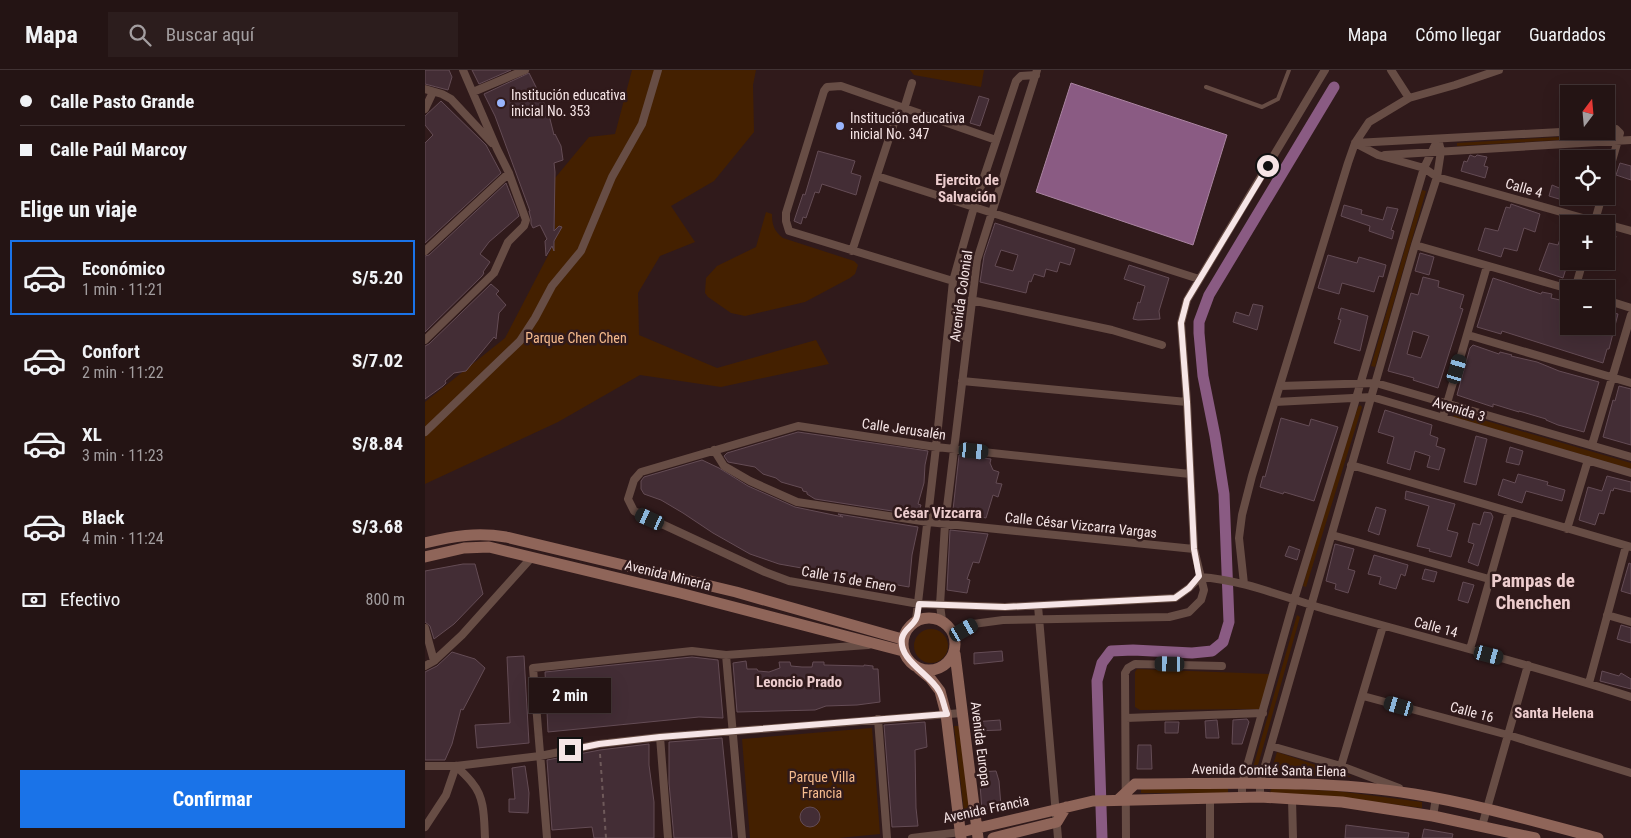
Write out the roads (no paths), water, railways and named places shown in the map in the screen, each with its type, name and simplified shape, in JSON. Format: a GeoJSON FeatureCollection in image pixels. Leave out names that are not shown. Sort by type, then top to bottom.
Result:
{"type":"FeatureCollection","features":[{"type":"Feature","properties":{"kind":"main road","name":"Avenida Minería"},"geometry":{"type":"LineString","coordinates":[[425,543],[470,534],[506,537],[736,592],[902,645]]}},
{"type":"Feature","properties":{"kind":"main road","name":"Avenida Minería"},"geometry":{"type":"LineString","coordinates":[[425,557],[463,548],[489,547],[680,593],[875,644],[902,645]]}},
{"type":"Feature","properties":{"kind":"main road"},"geometry":{"type":"LineString","coordinates":[[919,670],[934,671],[947,665],[955,654],[955,635],[943,620],[929,617],[916,620],[905,632],[902,645],[919,670],[930,678],[940,692],[947,714],[961,835]]}},
{"type":"Feature","properties":{"kind":"main road","name":"Avenida Europa"},"geometry":{"type":"LineString","coordinates":[[955,654],[977,833]]}},
{"type":"Feature","properties":{"kind":"main road","name":"Avenida Comité Santa Elena"},"geometry":{"type":"LineString","coordinates":[[1119,798],[1135,784],[1311,784],[1436,798],[1598,838]]}},
{"type":"Feature","properties":{"kind":"main road","name":"Avenida Francia"},"geometry":{"type":"LineString","coordinates":[[961,835],[977,833],[1061,808],[1093,801],[1119,798],[1260,797],[1342,802],[1433,816],[1535,838]]}},
{"type":"Feature","properties":{"kind":"main road"},"geometry":{"type":"LineString","coordinates":[[1057,822],[1061,808]]}},
{"type":"Feature","properties":{"kind":"main road","name":"Avenida Francia"},"geometry":{"type":"LineString","coordinates":[[993,838],[1057,822]]}},
{"type":"Feature","properties":{"kind":"street"},"geometry":{"type":"LineString","coordinates":[[425,340],[494,273],[508,242],[524,226],[525,215],[509,173],[463,70]]}},
{"type":"Feature","properties":{"kind":"street"},"geometry":{"type":"LineString","coordinates":[[473,92],[525,70]]}},
{"type":"Feature","properties":{"kind":"street"},"geometry":{"type":"LineString","coordinates":[[425,432],[520,341],[552,286],[581,251],[612,177],[642,124],[657,70]]}},
{"type":"Feature","properties":{"kind":"street"},"geometry":{"type":"LineString","coordinates":[[955,635],[973,624],[1003,620],[1169,617],[1189,612],[1201,600],[1204,590],[1199,576],[1194,549],[1181,323],[1187,300],[1325,70]]}},
{"type":"Feature","properties":{"kind":"street"},"geometry":{"type":"LineString","coordinates":[[1391,70],[1409,98]]}},
{"type":"Feature","properties":{"kind":"street"},"geometry":{"type":"LineString","coordinates":[[1244,584],[1239,538],[1242,515],[1252,476],[1347,163],[1355,144],[1369,122],[1409,98],[1499,70]]}},
{"type":"Feature","properties":{"kind":"street","name":"Avenida Colonial"},"geometry":{"type":"LineString","coordinates":[[916,620],[953,281],[974,207],[1016,81],[1021,76],[1037,73],[977,260],[945,524],[940,605],[943,620]]}},
{"type":"Feature","properties":{"kind":"street"},"geometry":{"type":"LineString","coordinates":[[852,251],[911,83]]}},
{"type":"Feature","properties":{"kind":"street"},"geometry":{"type":"LineString","coordinates":[[953,281],[789,231],[786,213],[824,91],[827,87],[841,86],[996,140]]}},
{"type":"Feature","properties":{"kind":"street"},"geometry":{"type":"LineString","coordinates":[[425,89],[451,99],[497,149]]}},
{"type":"Feature","properties":{"kind":"street"},"geometry":{"type":"LineString","coordinates":[[425,110],[433,92]]}},
{"type":"Feature","properties":{"kind":"street"},"geometry":{"type":"LineString","coordinates":[[1615,130],[1619,130],[1615,151]]}},
{"type":"Feature","properties":{"kind":"street"},"geometry":{"type":"LineString","coordinates":[[1355,144],[1560,132]]}},
{"type":"Feature","properties":{"kind":"street"},"geometry":{"type":"LineString","coordinates":[[1260,797],[1260,783],[1415,245],[1437,177],[1441,151],[1438,139]]}},
{"type":"Feature","properties":{"kind":"street"},"geometry":{"type":"LineString","coordinates":[[1242,798],[1242,784],[1294,600],[1357,397],[1424,168],[1438,139]]}},
{"type":"Feature","properties":{"kind":"street"},"geometry":{"type":"LineString","coordinates":[[1378,155],[1631,140]]}},
{"type":"Feature","properties":{"kind":"street","name":"Calle 4"},"geometry":{"type":"LineString","coordinates":[[1355,144],[1378,155],[1424,168],[1437,177],[1570,215]]}},
{"type":"Feature","properties":{"kind":"street"},"geometry":{"type":"LineString","coordinates":[[425,251],[509,173]]}},
{"type":"Feature","properties":{"kind":"street"},"geometry":{"type":"LineString","coordinates":[[877,176],[1199,279]]}},
{"type":"Feature","properties":{"kind":"street","name":"Calle 4"},"geometry":{"type":"LineString","coordinates":[[1615,227],[1631,231]]}},
{"type":"Feature","properties":{"kind":"street"},"geometry":{"type":"LineString","coordinates":[[1415,245],[1560,286]]}},
{"type":"Feature","properties":{"kind":"street"},"geometry":{"type":"LineString","coordinates":[[1443,417],[1487,266]]}},
{"type":"Feature","properties":{"kind":"street"},"geometry":{"type":"LineString","coordinates":[[971,300],[1112,330],[1162,345]]}},
{"type":"Feature","properties":{"kind":"street"},"geometry":{"type":"LineString","coordinates":[[1615,303],[1631,308]]}},
{"type":"Feature","properties":{"kind":"street"},"geometry":{"type":"LineString","coordinates":[[1592,445],[1631,315]]}},
{"type":"Feature","properties":{"kind":"street"},"geometry":{"type":"LineString","coordinates":[[947,334],[967,337]]}},
{"type":"Feature","properties":{"kind":"street"},"geometry":{"type":"LineString","coordinates":[[1468,335],[1631,383]]}},
{"type":"Feature","properties":{"kind":"street"},"geometry":{"type":"LineString","coordinates":[[962,381],[1187,402]]}},
{"type":"Feature","properties":{"kind":"street","name":"Avenida 3"},"geometry":{"type":"LineString","coordinates":[[1280,386],[1376,382],[1631,457]]}},
{"type":"Feature","properties":{"kind":"street","name":"Avenida 3"},"geometry":{"type":"LineString","coordinates":[[1275,402],[1372,397],[1631,473]]}},
{"type":"Feature","properties":{"kind":"street","name":"Calle Jerusalén"},"geometry":{"type":"LineString","coordinates":[[630,490],[634,480],[641,472],[799,426],[936,447],[1190,474]]}},
{"type":"Feature","properties":{"kind":"street","name":"Calle César Vizcarra Vargas"},"geometry":{"type":"LineString","coordinates":[[714,450],[725,466],[750,481],[797,502],[928,522],[1194,549]]}},
{"type":"Feature","properties":{"kind":"street"},"geometry":{"type":"LineString","coordinates":[[1567,529],[1587,460]]}},
{"type":"Feature","properties":{"kind":"street"},"geometry":{"type":"LineString","coordinates":[[1351,465],[1628,547],[1589,683]]}},
{"type":"Feature","properties":{"kind":"street","name":"Calle 15 de Enero"},"geometry":{"type":"LineString","coordinates":[[630,490],[628,499],[634,511],[765,572],[789,581],[919,604],[1005,607],[1175,598],[1189,588],[1199,576]]}},
{"type":"Feature","properties":{"kind":"street"},"geometry":{"type":"LineString","coordinates":[[1470,650],[1509,512]]}},
{"type":"Feature","properties":{"kind":"street"},"geometry":{"type":"LineString","coordinates":[[1332,535],[1489,579]]}},
{"type":"Feature","properties":{"kind":"street"},"geometry":{"type":"LineString","coordinates":[[425,666],[434,661],[462,635],[532,557]]}},
{"type":"Feature","properties":{"kind":"street","name":"Calle 14"},"geometry":{"type":"LineString","coordinates":[[1199,576],[1244,584],[1311,606],[1528,665],[1631,697]]}},
{"type":"Feature","properties":{"kind":"street"},"geometry":{"type":"LineString","coordinates":[[1038,606],[1061,808]]}},
{"type":"Feature","properties":{"kind":"street"},"geometry":{"type":"LineString","coordinates":[[1607,615],[1631,622]]}},
{"type":"Feature","properties":{"kind":"street"},"geometry":{"type":"LineString","coordinates":[[1341,766],[1383,626]]}},
{"type":"Feature","properties":{"kind":"street"},"geometry":{"type":"LineString","coordinates":[[425,628],[434,661]]}},
{"type":"Feature","properties":{"kind":"street"},"geometry":{"type":"LineString","coordinates":[[547,838],[533,668],[692,651],[726,655],[875,644]]}},
{"type":"Feature","properties":{"kind":"street"},"geometry":{"type":"LineString","coordinates":[[726,655],[742,838]]}},
{"type":"Feature","properties":{"kind":"street"},"geometry":{"type":"LineString","coordinates":[[1126,838],[1119,798],[1126,718],[1125,673],[1128,668],[1135,664],[1221,666]]}},
{"type":"Feature","properties":{"kind":"street"},"geometry":{"type":"LineString","coordinates":[[1482,826],[1528,665]]}},
{"type":"Feature","properties":{"kind":"street","name":"Calle 16"},"geometry":{"type":"LineString","coordinates":[[1363,696],[1508,735],[1631,773]]}},
{"type":"Feature","properties":{"kind":"street"},"geometry":{"type":"LineString","coordinates":[[425,766],[456,766],[540,756],[599,744],[660,737],[962,713]]}},
{"type":"Feature","properties":{"kind":"street"},"geometry":{"type":"LineString","coordinates":[[1126,718],[1263,713]]}},
{"type":"Feature","properties":{"kind":"street"},"geometry":{"type":"LineString","coordinates":[[879,719],[887,838]]}},
{"type":"Feature","properties":{"kind":"street"},"geometry":{"type":"LineString","coordinates":[[660,737],[668,838]]}},
{"type":"Feature","properties":{"kind":"street"},"geometry":{"type":"LineString","coordinates":[[1271,746],[1341,766],[1413,794]]}},
{"type":"Feature","properties":{"kind":"street"},"geometry":{"type":"LineString","coordinates":[[425,826],[445,795],[452,781],[456,766]]}},
{"type":"Feature","properties":{"kind":"street"},"geometry":{"type":"LineString","coordinates":[[456,766],[474,784],[479,793],[483,808],[485,838]]}},
{"type":"Feature","properties":{"kind":"street"},"geometry":{"type":"LineString","coordinates":[[1210,798],[1210,838]]}},
{"type":"Feature","properties":{"kind":"street"},"geometry":{"type":"LineString","coordinates":[[1433,816],[1436,798]]}},
{"type":"Feature","properties":{"kind":"street"},"geometry":{"type":"LineString","coordinates":[[1292,799],[1293,838]]}},
{"type":"Feature","properties":{"kind":"street"},"geometry":{"type":"LineString","coordinates":[[1057,822],[1058,838]]}},
{"type":"Feature","properties":{"kind":"street","name":"Avenida Francia"},"geometry":{"type":"LineString","coordinates":[[912,838],[961,835]]}},
{"type":"Feature","properties":{"kind":"lane"},"geometry":{"type":"LineString","coordinates":[[1206,87],[1262,108],[1278,99],[1289,70]]}},
{"type":"Feature","properties":{"kind":"waterway"},"geometry":{"type":"LineString","coordinates":[[1102,838],[1097,681],[1102,663],[1111,651],[1133,650],[1192,653],[1212,651],[1223,642],[1229,622],[1224,494],[1203,376],[1199,322],[1209,295],[1334,87]]}},
{"type":"Feature","properties":{"kind":"place","name":"Institución educativa inicial No. 353"},"geometry":{"type":"Point","coordinates":[501,103]}},
{"type":"Feature","properties":{"kind":"place","name":"Institución educativa inicial No. 347"},"geometry":{"type":"Point","coordinates":[840,126]}},
{"type":"Feature","properties":{"kind":"district","name":"Ejercito de Salvación"},"geometry":{"type":"Point","coordinates":[967,188]}},
{"type":"Feature","properties":{"kind":"district","name":"César Vizcarra"},"geometry":{"type":"Point","coordinates":[938,513]}},
{"type":"Feature","properties":{"kind":"district","name":"Pampas de Chenchen"},"geometry":{"type":"Point","coordinates":[1533,591]}},
{"type":"Feature","properties":{"kind":"district","name":"Leoncio Prado"},"geometry":{"type":"Point","coordinates":[799,682]}},
{"type":"Feature","properties":{"kind":"district","name":"Santa Helena"},"geometry":{"type":"Point","coordinates":[1554,713]}},
{"type":"Feature","properties":{"kind":"park label","name":"Parque Chen Chen"},"geometry":{"type":"Point","coordinates":[576,338]}},
{"type":"Feature","properties":{"kind":"park label","name":"Parque Villa Francia"},"geometry":{"type":"Point","coordinates":[822,786]}}]}
